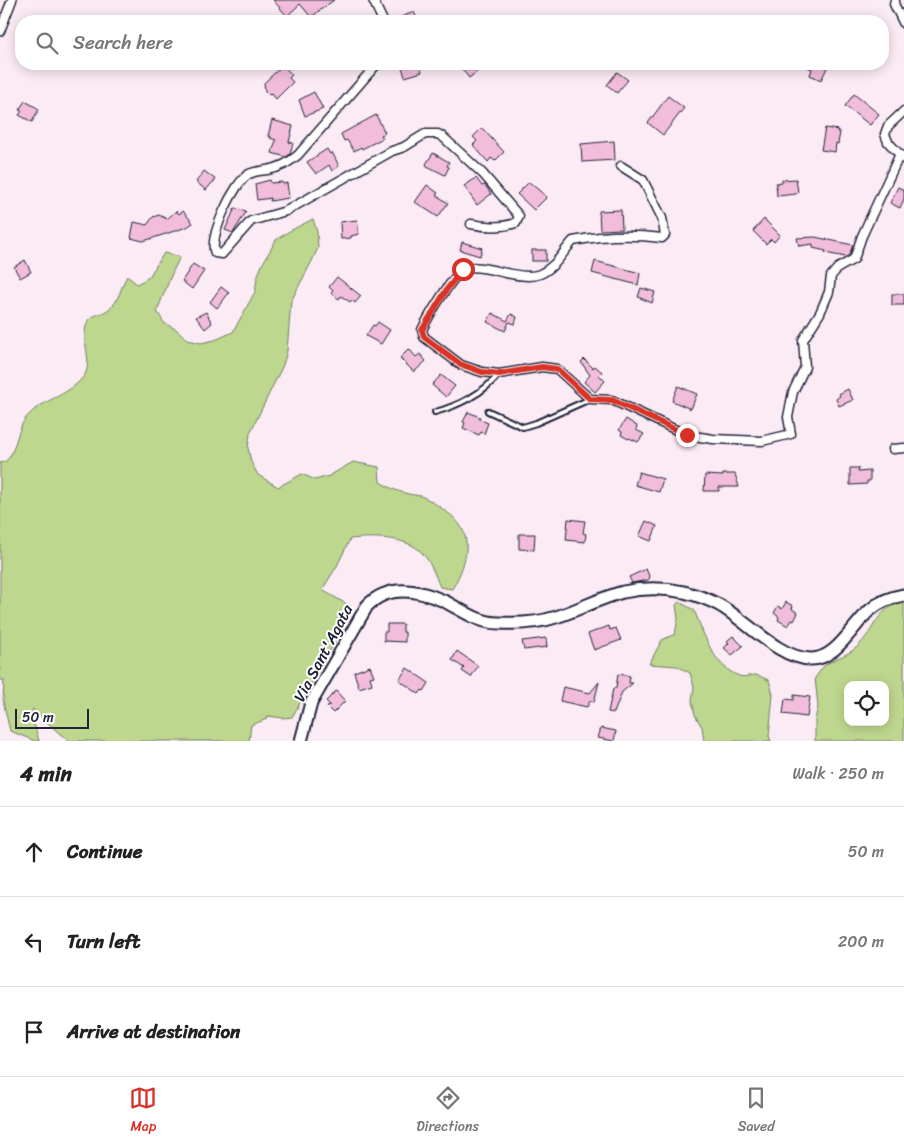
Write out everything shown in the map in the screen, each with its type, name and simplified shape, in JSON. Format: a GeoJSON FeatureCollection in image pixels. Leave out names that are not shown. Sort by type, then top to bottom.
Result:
{"type":"FeatureCollection","features":[{"type":"Feature","properties":{"kind":"street"},"geometry":{"type":"LineString","coordinates":[[0,31],[12,0]]}},
{"type":"Feature","properties":{"kind":"street"},"geometry":{"type":"LineString","coordinates":[[372,0],[380,15]]}},
{"type":"Feature","properties":{"kind":"street"},"geometry":{"type":"LineString","coordinates":[[894,0],[894,4],[904,24]]}},
{"type":"Feature","properties":{"kind":"street"},"geometry":{"type":"LineString","coordinates":[[372,70],[298,154],[278,168],[254,171],[242,180],[224,210],[213,244],[215,253],[222,254],[252,221],[286,211],[392,151],[404,147],[424,134],[438,134],[443,137],[483,174],[519,216],[516,222],[490,228],[471,224]]}},
{"type":"Feature","properties":{"kind":"street"},"geometry":{"type":"LineString","coordinates":[[621,166],[643,180],[662,218],[665,235],[662,238],[633,234],[590,238],[573,242],[556,265],[539,274],[522,276],[485,268],[463,269],[428,318],[422,330],[424,337],[460,364],[482,372],[499,374],[542,367],[557,369],[590,399],[612,400],[687,435],[713,439],[762,441],[791,434],[788,417],[793,392],[805,367],[803,340],[820,313],[829,292],[832,276],[838,268],[854,260],[862,236],[902,157],[888,142],[885,134],[888,126],[904,111]]}},
{"type":"Feature","properties":{"kind":"street"},"geometry":{"type":"LineString","coordinates":[[893,450],[904,448]]}},
{"type":"Feature","properties":{"kind":"street","name":"Via Sant'Agata"},"geometry":{"type":"LineString","coordinates":[[301,741],[311,703],[366,606],[374,598],[387,592],[400,590],[426,595],[444,602],[475,619],[492,623],[510,624],[554,618],[622,592],[655,590],[682,592],[703,598],[720,606],[779,648],[800,657],[811,659],[820,658],[848,637],[870,610],[889,598],[904,595]]}},
{"type":"Feature","properties":{"kind":"lane"},"geometry":{"type":"LineString","coordinates":[[435,412],[449,409],[479,392],[491,384],[499,374]]}},
{"type":"Feature","properties":{"kind":"lane"},"geometry":{"type":"LineString","coordinates":[[488,411],[523,427],[590,399]]}},
{"type":"Feature","properties":{"kind":"green space"},"geometry":{"type":"Polygon","coordinates":[[[313,219],[317,232],[318,248],[291,301],[287,351],[283,365],[250,433],[248,448],[251,462],[258,475],[278,487],[302,474],[315,480],[329,476],[353,462],[379,467],[380,482],[398,491],[421,496],[436,504],[452,516],[462,528],[465,536],[466,554],[464,564],[452,589],[440,587],[426,558],[412,545],[386,538],[350,539],[337,566],[322,590],[350,606],[348,619],[292,717],[268,716],[267,719],[251,725],[249,741],[71,741],[60,734],[33,709],[31,713],[39,741],[10,731],[3,701],[4,680],[0,680],[0,463],[10,457],[20,428],[26,418],[39,406],[71,388],[84,376],[88,364],[85,337],[87,323],[91,318],[112,306],[118,298],[127,276],[137,284],[149,277],[164,253],[180,257],[157,311],[164,323],[177,330],[188,340],[201,343],[215,340],[233,332],[255,292],[257,278],[262,265],[276,240],[313,219]]]}},
{"type":"Feature","properties":{"kind":"green space"},"geometry":{"type":"Polygon","coordinates":[[[679,602],[694,610],[710,648],[722,665],[739,676],[757,675],[769,680],[773,695],[769,736],[771,741],[704,741],[702,727],[695,715],[692,701],[694,687],[690,673],[677,666],[649,664],[662,640],[675,634],[678,619],[676,605],[679,602]]]}},
{"type":"Feature","properties":{"kind":"green space"},"geometry":{"type":"Polygon","coordinates":[[[900,602],[904,602],[904,741],[815,741],[815,720],[818,706],[815,678],[824,666],[857,647],[886,611],[900,602]]]}},
{"type":"Feature","properties":{"kind":"building"},"geometry":{"type":"Polygon","coordinates":[[[273,0],[334,0],[314,15],[309,15],[300,4],[286,15],[273,0]]]}},
{"type":"Feature","properties":{"kind":"building"},"geometry":{"type":"Polygon","coordinates":[[[278,70],[288,70],[292,75],[289,78],[293,82],[276,99],[271,93],[269,95],[265,91],[264,83],[278,70]]]}},
{"type":"Feature","properties":{"kind":"building"},"geometry":{"type":"Polygon","coordinates":[[[403,70],[422,70],[422,72],[405,77],[403,70]]]}},
{"type":"Feature","properties":{"kind":"building"},"geometry":{"type":"Polygon","coordinates":[[[463,70],[479,70],[469,78],[463,70]]]}},
{"type":"Feature","properties":{"kind":"building"},"geometry":{"type":"Polygon","coordinates":[[[812,70],[826,70],[821,80],[810,75],[812,70]]]}},
{"type":"Feature","properties":{"kind":"building"},"geometry":{"type":"Polygon","coordinates":[[[617,72],[628,80],[617,93],[607,85],[617,72]]]}},
{"type":"Feature","properties":{"kind":"building"},"geometry":{"type":"Polygon","coordinates":[[[314,92],[323,109],[305,116],[299,100],[314,92]]]}},
{"type":"Feature","properties":{"kind":"building"},"geometry":{"type":"Polygon","coordinates":[[[854,94],[879,114],[870,125],[845,106],[854,94]]]}},
{"type":"Feature","properties":{"kind":"building"},"geometry":{"type":"Polygon","coordinates":[[[668,96],[684,108],[663,135],[648,123],[668,96]]]}},
{"type":"Feature","properties":{"kind":"building"},"geometry":{"type":"Polygon","coordinates":[[[25,101],[39,109],[32,122],[19,115],[22,111],[19,110],[25,101]]]}},
{"type":"Feature","properties":{"kind":"building"},"geometry":{"type":"Polygon","coordinates":[[[376,115],[385,133],[381,135],[383,138],[354,151],[347,140],[344,141],[341,134],[376,115]]]}},
{"type":"Feature","properties":{"kind":"building"},"geometry":{"type":"Polygon","coordinates":[[[272,120],[293,126],[289,142],[293,143],[290,154],[286,157],[272,153],[276,140],[268,136],[272,120]]]}},
{"type":"Feature","properties":{"kind":"building"},"geometry":{"type":"Polygon","coordinates":[[[482,128],[504,152],[495,161],[491,158],[488,162],[473,145],[477,141],[473,137],[482,128]]]}},
{"type":"Feature","properties":{"kind":"building"},"geometry":{"type":"Polygon","coordinates":[[[825,128],[840,132],[835,152],[821,150],[825,128]]]}},
{"type":"Feature","properties":{"kind":"building"},"geometry":{"type":"Polygon","coordinates":[[[614,141],[615,160],[582,162],[581,144],[614,141]]]}},
{"type":"Feature","properties":{"kind":"building"},"geometry":{"type":"Polygon","coordinates":[[[327,149],[330,154],[332,152],[339,166],[332,171],[329,165],[316,174],[307,162],[327,149]]]}},
{"type":"Feature","properties":{"kind":"building"},"geometry":{"type":"Polygon","coordinates":[[[433,153],[449,162],[445,175],[427,166],[426,164],[433,153]]]}},
{"type":"Feature","properties":{"kind":"building"},"geometry":{"type":"Polygon","coordinates":[[[204,171],[216,180],[206,190],[196,182],[204,171]]]}},
{"type":"Feature","properties":{"kind":"building"},"geometry":{"type":"Polygon","coordinates":[[[476,178],[482,186],[485,185],[491,194],[477,205],[464,186],[476,178]]]}},
{"type":"Feature","properties":{"kind":"building"},"geometry":{"type":"Polygon","coordinates":[[[796,179],[798,192],[796,194],[777,196],[776,183],[782,182],[782,180],[796,179]]]}},
{"type":"Feature","properties":{"kind":"building"},"geometry":{"type":"Polygon","coordinates":[[[270,180],[271,183],[287,183],[289,198],[270,201],[271,198],[257,200],[255,184],[270,180]]]}},
{"type":"Feature","properties":{"kind":"building"},"geometry":{"type":"Polygon","coordinates":[[[529,182],[547,197],[534,210],[517,194],[529,182]]]}},
{"type":"Feature","properties":{"kind":"building"},"geometry":{"type":"Polygon","coordinates":[[[427,185],[438,193],[436,195],[448,203],[438,217],[415,202],[427,185]]]}},
{"type":"Feature","properties":{"kind":"building"},"geometry":{"type":"Polygon","coordinates":[[[898,187],[904,190],[904,199],[900,208],[890,203],[898,187]]]}},
{"type":"Feature","properties":{"kind":"building"},"geometry":{"type":"Polygon","coordinates":[[[235,208],[246,212],[233,233],[225,230],[235,208]]]}},
{"type":"Feature","properties":{"kind":"building"},"geometry":{"type":"Polygon","coordinates":[[[621,210],[622,229],[600,230],[599,211],[621,210]]]}},
{"type":"Feature","properties":{"kind":"building"},"geometry":{"type":"Polygon","coordinates":[[[176,211],[179,214],[183,211],[193,223],[187,227],[143,241],[131,238],[134,222],[147,225],[153,217],[159,215],[167,219],[176,211]]]}},
{"type":"Feature","properties":{"kind":"building"},"geometry":{"type":"Polygon","coordinates":[[[764,219],[780,235],[774,242],[771,239],[766,244],[753,231],[764,219]]]}},
{"type":"Feature","properties":{"kind":"building"},"geometry":{"type":"Polygon","coordinates":[[[357,220],[359,234],[351,236],[351,238],[341,239],[340,222],[357,220]]]}},
{"type":"Feature","properties":{"kind":"building"},"geometry":{"type":"Polygon","coordinates":[[[815,237],[853,245],[849,255],[846,257],[825,253],[826,251],[813,248],[813,244],[799,246],[797,238],[815,237]]]}},
{"type":"Feature","properties":{"kind":"building"},"geometry":{"type":"Polygon","coordinates":[[[462,242],[482,248],[480,256],[460,250],[462,242]]]}},
{"type":"Feature","properties":{"kind":"building"},"geometry":{"type":"Polygon","coordinates":[[[532,250],[546,250],[546,261],[532,261],[532,250]]]}},
{"type":"Feature","properties":{"kind":"building"},"geometry":{"type":"Polygon","coordinates":[[[25,260],[31,272],[20,278],[14,267],[25,260]]]}},
{"type":"Feature","properties":{"kind":"building"},"geometry":{"type":"Polygon","coordinates":[[[595,261],[640,273],[638,285],[592,273],[595,261]]]}},
{"type":"Feature","properties":{"kind":"building"},"geometry":{"type":"Polygon","coordinates":[[[193,264],[204,271],[192,289],[182,281],[193,264]]]}},
{"type":"Feature","properties":{"kind":"building"},"geometry":{"type":"Polygon","coordinates":[[[337,277],[361,296],[355,303],[341,296],[339,299],[331,293],[333,291],[329,287],[337,277]]]}},
{"type":"Feature","properties":{"kind":"building"},"geometry":{"type":"Polygon","coordinates":[[[221,287],[229,293],[217,308],[210,302],[221,287]]]}},
{"type":"Feature","properties":{"kind":"building"},"geometry":{"type":"Polygon","coordinates":[[[641,288],[655,292],[652,303],[638,297],[641,288]]]}},
{"type":"Feature","properties":{"kind":"building"},"geometry":{"type":"Polygon","coordinates":[[[892,294],[904,294],[904,305],[892,305],[892,294]]]}},
{"type":"Feature","properties":{"kind":"building"},"geometry":{"type":"Polygon","coordinates":[[[206,312],[212,323],[205,329],[196,317],[206,312]]]}},
{"type":"Feature","properties":{"kind":"building"},"geometry":{"type":"Polygon","coordinates":[[[492,313],[507,321],[511,314],[517,317],[515,324],[509,322],[505,331],[487,322],[492,313]]]}},
{"type":"Feature","properties":{"kind":"building"},"geometry":{"type":"Polygon","coordinates":[[[378,322],[390,330],[381,344],[366,336],[373,325],[375,326],[378,322]]]}},
{"type":"Feature","properties":{"kind":"building"},"geometry":{"type":"Polygon","coordinates":[[[409,349],[416,357],[420,354],[426,361],[414,372],[400,358],[409,349]]]}},
{"type":"Feature","properties":{"kind":"building"},"geometry":{"type":"Polygon","coordinates":[[[584,359],[593,368],[595,366],[602,372],[599,375],[605,381],[595,392],[584,382],[590,375],[581,362],[584,359]]]}},
{"type":"Feature","properties":{"kind":"building"},"geometry":{"type":"Polygon","coordinates":[[[441,375],[455,386],[446,397],[432,385],[441,375]]]}},
{"type":"Feature","properties":{"kind":"building"},"geometry":{"type":"Polygon","coordinates":[[[678,386],[697,394],[691,409],[672,401],[678,386]]]}},
{"type":"Feature","properties":{"kind":"building"},"geometry":{"type":"Polygon","coordinates":[[[848,389],[853,400],[839,406],[836,399],[840,396],[839,394],[848,389]]]}},
{"type":"Feature","properties":{"kind":"building"},"geometry":{"type":"Polygon","coordinates":[[[468,412],[488,423],[484,434],[481,432],[479,435],[463,428],[465,423],[463,422],[468,412]]]}},
{"type":"Feature","properties":{"kind":"building"},"geometry":{"type":"Polygon","coordinates":[[[626,419],[637,426],[636,430],[644,434],[638,442],[621,435],[622,432],[619,430],[626,419]]]}},
{"type":"Feature","properties":{"kind":"building"},"geometry":{"type":"Polygon","coordinates":[[[850,468],[859,468],[858,472],[870,471],[870,481],[867,481],[867,484],[850,485],[850,468]]]}},
{"type":"Feature","properties":{"kind":"building"},"geometry":{"type":"Polygon","coordinates":[[[639,472],[663,479],[659,492],[635,485],[639,472]]]}},
{"type":"Feature","properties":{"kind":"building"},"geometry":{"type":"Polygon","coordinates":[[[723,474],[735,474],[739,487],[719,487],[719,491],[704,491],[705,475],[723,476],[723,474]]]}},
{"type":"Feature","properties":{"kind":"building"},"geometry":{"type":"Polygon","coordinates":[[[568,519],[585,521],[583,533],[586,534],[585,542],[566,540],[568,519]]]}},
{"type":"Feature","properties":{"kind":"building"},"geometry":{"type":"Polygon","coordinates":[[[646,521],[657,526],[651,541],[639,536],[646,521]]]}},
{"type":"Feature","properties":{"kind":"building"},"geometry":{"type":"Polygon","coordinates":[[[519,534],[535,534],[534,550],[519,549],[519,534]]]}},
{"type":"Feature","properties":{"kind":"building"},"geometry":{"type":"Polygon","coordinates":[[[646,569],[650,578],[648,580],[632,583],[629,577],[646,569]]]}},
{"type":"Feature","properties":{"kind":"building"},"geometry":{"type":"Polygon","coordinates":[[[786,602],[793,606],[792,609],[798,613],[794,621],[792,620],[788,626],[778,620],[779,617],[774,613],[778,606],[782,609],[786,602]]]}},
{"type":"Feature","properties":{"kind":"building"},"geometry":{"type":"Polygon","coordinates":[[[387,624],[403,624],[405,642],[384,641],[384,632],[387,632],[387,624]]]}},
{"type":"Feature","properties":{"kind":"building"},"geometry":{"type":"Polygon","coordinates":[[[609,626],[610,630],[616,628],[621,640],[594,650],[588,634],[609,626]]]}},
{"type":"Feature","properties":{"kind":"building"},"geometry":{"type":"Polygon","coordinates":[[[733,636],[743,646],[732,655],[724,648],[729,643],[727,641],[733,636]]]}},
{"type":"Feature","properties":{"kind":"building"},"geometry":{"type":"Polygon","coordinates":[[[546,638],[547,647],[524,650],[522,641],[546,638]]]}},
{"type":"Feature","properties":{"kind":"building"},"geometry":{"type":"Polygon","coordinates":[[[457,651],[478,666],[471,677],[462,671],[464,668],[452,660],[457,651]]]}},
{"type":"Feature","properties":{"kind":"building"},"geometry":{"type":"Polygon","coordinates":[[[370,666],[374,676],[370,677],[372,684],[359,688],[354,672],[370,666]]]}},
{"type":"Feature","properties":{"kind":"building"},"geometry":{"type":"Polygon","coordinates":[[[407,668],[429,683],[424,691],[422,690],[419,694],[399,680],[407,668]]]}},
{"type":"Feature","properties":{"kind":"building"},"geometry":{"type":"Polygon","coordinates":[[[618,674],[630,676],[629,683],[633,683],[622,692],[614,713],[608,712],[613,689],[616,688],[618,674]]]}},
{"type":"Feature","properties":{"kind":"building"},"geometry":{"type":"Polygon","coordinates":[[[599,682],[594,702],[590,701],[587,707],[560,701],[563,687],[590,693],[599,682]]]}},
{"type":"Feature","properties":{"kind":"building"},"geometry":{"type":"Polygon","coordinates":[[[336,691],[345,701],[333,713],[327,707],[330,705],[326,701],[336,691]]]}},
{"type":"Feature","properties":{"kind":"building"},"geometry":{"type":"Polygon","coordinates":[[[794,695],[810,697],[807,717],[783,714],[785,699],[794,700],[794,695]]]}},
{"type":"Feature","properties":{"kind":"building"},"geometry":{"type":"Polygon","coordinates":[[[601,728],[616,731],[614,741],[598,738],[601,728]]]}},
{"type":"Feature","properties":{"kind":"route"},"geometry":{"type":"LineString","coordinates":[[463,269],[447,289],[422,330],[424,337],[460,364],[482,372],[499,374],[542,367],[557,369],[590,399],[612,400],[687,435]]}}]}
